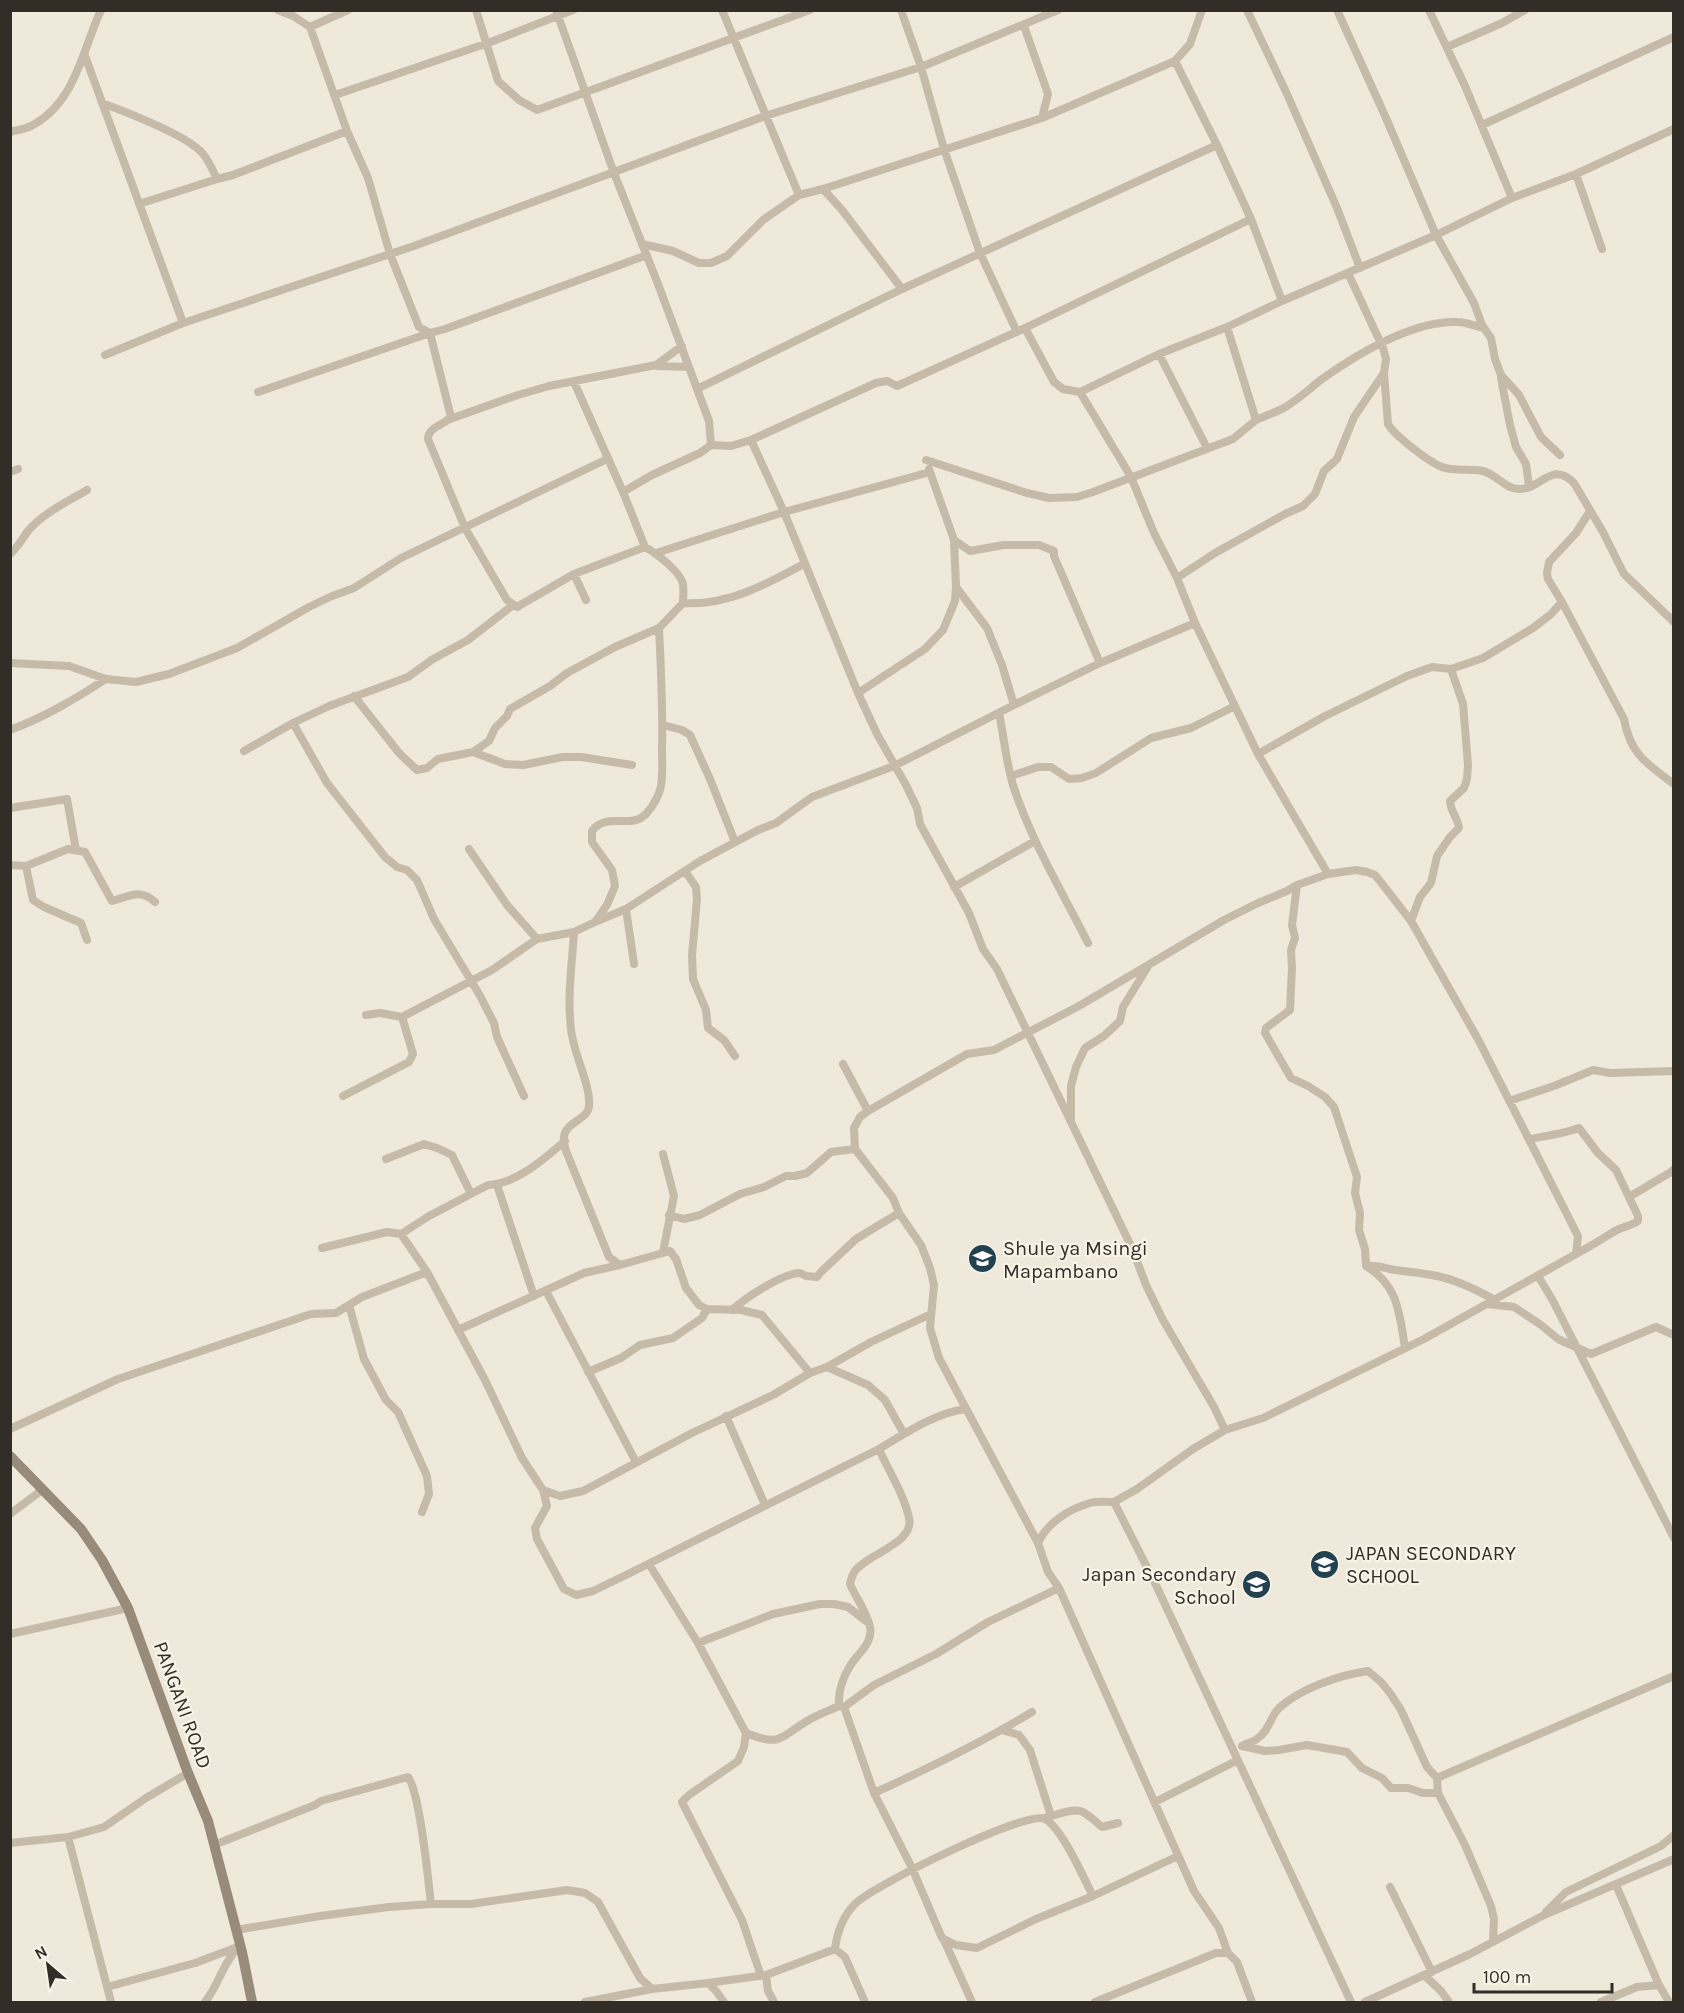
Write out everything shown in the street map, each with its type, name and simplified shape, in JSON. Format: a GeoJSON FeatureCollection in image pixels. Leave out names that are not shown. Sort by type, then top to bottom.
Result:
{"type":"FeatureCollection","features":[{"type":"Feature","properties":{"kind":"main road","name":"PANGANI ROAD"},"geometry":{"type":"LineString","coordinates":[[10,1456],[81,1529],[93,1545],[128,1608],[188,1773],[208,1821],[252,2002]]}},
{"type":"Feature","properties":{"kind":"street"},"geometry":{"type":"LineString","coordinates":[[10,132],[31,126],[50,114],[66,93],[85,56],[88,38],[101,10]]}},
{"type":"Feature","properties":{"kind":"street"},"geometry":{"type":"LineString","coordinates":[[278,10],[310,27],[347,131],[368,178],[390,254],[419,327],[430,333],[451,412],[450,419]]}},
{"type":"Feature","properties":{"kind":"street"},"geometry":{"type":"LineString","coordinates":[[310,27],[348,10]]}},
{"type":"Feature","properties":{"kind":"street"},"geometry":{"type":"LineString","coordinates":[[476,10],[498,81],[532,109],[543,108],[810,10]]}},
{"type":"Feature","properties":{"kind":"street"},"geometry":{"type":"LineString","coordinates":[[335,96],[488,43],[557,13],[573,10]]}},
{"type":"Feature","properties":{"kind":"street"},"geometry":{"type":"LineString","coordinates":[[722,10],[799,195]]}},
{"type":"Feature","properties":{"kind":"street"},"geometry":{"type":"LineString","coordinates":[[901,10],[921,67],[944,149],[980,253],[1021,330],[1054,382],[1063,389],[1080,392],[1159,354],[1227,327],[1282,301],[1436,236],[1512,198],[1576,174],[1674,129]]}},
{"type":"Feature","properties":{"kind":"street"},"geometry":{"type":"LineString","coordinates":[[105,355],[183,323],[390,254],[765,116],[921,67],[1058,10]]}},
{"type":"Feature","properties":{"kind":"street"},"geometry":{"type":"LineString","coordinates":[[642,244],[673,251],[699,263],[711,263],[727,256],[763,220],[799,195],[1042,118],[1175,61],[1190,44],[1202,10]]}},
{"type":"Feature","properties":{"kind":"street"},"geometry":{"type":"LineString","coordinates":[[1247,10],[1337,208],[1360,268]]}},
{"type":"Feature","properties":{"kind":"street"},"geometry":{"type":"LineString","coordinates":[[1337,10],[1436,236],[1491,338],[1501,375],[1510,425],[1516,447],[1526,464],[1529,486]]}},
{"type":"Feature","properties":{"kind":"street"},"geometry":{"type":"LineString","coordinates":[[1429,10],[1482,125],[1512,198]]}},
{"type":"Feature","properties":{"kind":"street"},"geometry":{"type":"LineString","coordinates":[[1447,47],[1502,23],[1525,10]]}},
{"type":"Feature","properties":{"kind":"street"},"geometry":{"type":"LineString","coordinates":[[557,13],[614,173],[709,421],[711,445]]}},
{"type":"Feature","properties":{"kind":"street"},"geometry":{"type":"LineString","coordinates":[[1024,26],[1048,94],[1042,118]]}},
{"type":"Feature","properties":{"kind":"street"},"geometry":{"type":"LineString","coordinates":[[1482,125],[1674,37]]}},
{"type":"Feature","properties":{"kind":"street"},"geometry":{"type":"LineString","coordinates":[[85,56],[183,323]]}},
{"type":"Feature","properties":{"kind":"street"},"geometry":{"type":"LineString","coordinates":[[1175,61],[1251,219],[1282,301]]}},
{"type":"Feature","properties":{"kind":"street"},"geometry":{"type":"LineString","coordinates":[[102,103],[149,122],[196,147],[204,154],[217,179]]}},
{"type":"Feature","properties":{"kind":"street"},"geometry":{"type":"LineString","coordinates":[[139,204],[233,175],[347,131]]}},
{"type":"Feature","properties":{"kind":"street"},"geometry":{"type":"LineString","coordinates":[[697,389],[902,289],[1217,145]]}},
{"type":"Feature","properties":{"kind":"street"},"geometry":{"type":"LineString","coordinates":[[1576,174],[1602,249]]}},
{"type":"Feature","properties":{"kind":"street"},"geometry":{"type":"LineString","coordinates":[[823,189],[842,210],[902,289]]}},
{"type":"Feature","properties":{"kind":"street"},"geometry":{"type":"LineString","coordinates":[[623,492],[652,475],[700,453],[711,445],[731,446],[751,440],[876,383],[887,381],[897,386],[1021,330],[1251,219]]}},
{"type":"Feature","properties":{"kind":"street"},"geometry":{"type":"LineString","coordinates":[[258,392],[445,329],[647,255]]}},
{"type":"Feature","properties":{"kind":"street"},"geometry":{"type":"LineString","coordinates":[[1348,273],[1386,359],[1384,373],[1388,424],[1407,444],[1443,468],[1484,471],[1516,489],[1529,486],[1552,474],[1565,476],[1574,483],[1624,574],[1674,622]]}},
{"type":"Feature","properties":{"kind":"street"},"geometry":{"type":"LineString","coordinates":[[858,693],[925,650],[942,630],[955,601],[954,540],[926,460],[1027,493],[1049,498],[1077,497],[1131,481],[1233,439],[1256,420],[1282,409],[1301,397],[1322,379],[1412,330],[1457,322],[1484,328]]}},
{"type":"Feature","properties":{"kind":"street"},"geometry":{"type":"LineString","coordinates":[[1227,327],[1256,420]]}},
{"type":"Feature","properties":{"kind":"street"},"geometry":{"type":"LineString","coordinates":[[656,366],[682,346]]}},
{"type":"Feature","properties":{"kind":"street"},"geometry":{"type":"LineString","coordinates":[[1159,354],[1207,448]]}},
{"type":"Feature","properties":{"kind":"street"},"geometry":{"type":"LineString","coordinates":[[645,547],[574,574],[517,607],[513,605],[503,594],[465,528],[428,435],[430,431],[450,419],[518,394],[656,366],[689,367]]}},
{"type":"Feature","properties":{"kind":"street"},"geometry":{"type":"LineString","coordinates":[[1177,578],[1215,553],[1303,506],[1315,494],[1324,471],[1337,459],[1354,417],[1384,373]]}},
{"type":"Feature","properties":{"kind":"street"},"geometry":{"type":"LineString","coordinates":[[1501,375],[1519,395],[1540,437],[1560,454]]}},
{"type":"Feature","properties":{"kind":"street"},"geometry":{"type":"LineString","coordinates":[[354,696],[399,753],[417,770],[427,768],[438,759],[474,752],[489,741],[495,728],[507,716],[510,709],[550,686],[567,673],[615,647],[659,628],[683,603],[681,579],[656,553],[645,547],[574,382]]}},
{"type":"Feature","properties":{"kind":"street"},"geometry":{"type":"LineString","coordinates":[[1080,392],[1131,481],[1177,578],[1195,623],[1258,754],[1328,874]]}},
{"type":"Feature","properties":{"kind":"street"},"geometry":{"type":"LineString","coordinates":[[751,440],[784,512],[876,734],[913,801],[920,824],[969,913],[983,949],[997,969],[1132,1248],[1163,1320],[1225,1430]]}},
{"type":"Feature","properties":{"kind":"street"},"geometry":{"type":"LineString","coordinates":[[10,663],[69,666],[106,679],[136,682],[169,674],[237,648],[309,607],[354,588],[401,558],[608,459]]}},
{"type":"Feature","properties":{"kind":"street"},"geometry":{"type":"LineString","coordinates":[[656,553],[784,512],[930,472]]}},
{"type":"Feature","properties":{"kind":"street"},"geometry":{"type":"LineString","coordinates":[[10,554],[28,531],[44,516],[87,490]]}},
{"type":"Feature","properties":{"kind":"street"},"geometry":{"type":"LineString","coordinates":[[1590,511],[1576,533],[1555,553],[1547,567],[1548,579],[1624,719],[1633,748],[1647,765],[1674,784]]}},
{"type":"Feature","properties":{"kind":"street"},"geometry":{"type":"LineString","coordinates":[[954,540],[970,551],[1004,544],[1040,546],[1054,551],[1054,556],[1100,663]]}},
{"type":"Feature","properties":{"kind":"street"},"geometry":{"type":"LineString","coordinates":[[683,603],[710,602],[756,589],[804,564]]}},
{"type":"Feature","properties":{"kind":"street"},"geometry":{"type":"LineString","coordinates":[[574,574],[586,600]]}},
{"type":"Feature","properties":{"kind":"street"},"geometry":{"type":"LineString","coordinates":[[956,587],[987,628],[1002,665],[1014,705]]}},
{"type":"Feature","properties":{"kind":"street"},"geometry":{"type":"LineString","coordinates":[[1258,754],[1325,716],[1407,676],[1432,667],[1451,669],[1483,658],[1533,628],[1562,602]]}},
{"type":"Feature","properties":{"kind":"street"},"geometry":{"type":"LineString","coordinates":[[244,751],[293,723],[354,696],[408,677],[433,658],[468,640],[513,605]]}},
{"type":"Feature","properties":{"kind":"street"},"geometry":{"type":"LineString","coordinates":[[366,1015],[380,1013],[402,1017],[472,982],[537,939],[574,932],[626,909],[735,842],[776,823],[812,797],[894,766],[1100,663],[1195,623]]}},
{"type":"Feature","properties":{"kind":"street"},"geometry":{"type":"LineString","coordinates":[[595,922],[607,905],[615,886],[612,870],[592,842],[592,831],[597,824],[611,820],[637,820],[645,815],[656,800],[661,787],[663,725],[659,628]]}},
{"type":"Feature","properties":{"kind":"street"},"geometry":{"type":"LineString","coordinates":[[1411,921],[1420,897],[1431,883],[1437,856],[1459,828],[1450,807],[1450,801],[1464,788],[1467,779],[1463,704],[1451,669]]}},
{"type":"Feature","properties":{"kind":"street"},"geometry":{"type":"LineString","coordinates":[[10,730],[36,721],[70,703],[106,679]]}},
{"type":"Feature","properties":{"kind":"street"},"geometry":{"type":"LineString","coordinates":[[1011,776],[1038,767],[1051,767],[1070,779],[1082,778],[1096,773],[1151,738],[1191,728],[1235,706]]}},
{"type":"Feature","properties":{"kind":"street"},"geometry":{"type":"LineString","coordinates":[[999,713],[1011,776],[1021,807],[1035,842],[1088,943]]}},
{"type":"Feature","properties":{"kind":"street"},"geometry":{"type":"LineString","coordinates":[[293,723],[327,783],[385,857],[397,867],[407,870],[417,880],[434,918],[494,1023],[497,1037],[524,1096]]}},
{"type":"Feature","properties":{"kind":"street"},"geometry":{"type":"LineString","coordinates":[[663,725],[682,730],[690,735],[735,842]]}},
{"type":"Feature","properties":{"kind":"street"},"geometry":{"type":"LineString","coordinates":[[474,752],[505,764],[523,765],[581,757],[632,765]]}},
{"type":"Feature","properties":{"kind":"street"},"geometry":{"type":"LineString","coordinates":[[10,808],[67,799],[76,850]]}},
{"type":"Feature","properties":{"kind":"street"},"geometry":{"type":"LineString","coordinates":[[954,887],[1035,842]]}},
{"type":"Feature","properties":{"kind":"street"},"geometry":{"type":"LineString","coordinates":[[10,865],[26,866],[68,849],[85,852],[112,901],[141,892],[155,902]]}},
{"type":"Feature","properties":{"kind":"street"},"geometry":{"type":"LineString","coordinates":[[469,849],[507,905],[537,939]]}},
{"type":"Feature","properties":{"kind":"street"},"geometry":{"type":"LineString","coordinates":[[26,866],[33,900],[81,922],[87,940]]}},
{"type":"Feature","properties":{"kind":"street"},"geometry":{"type":"LineString","coordinates":[[1252,2002],[1237,1962],[1228,1953],[1220,1928],[1194,1891],[1059,1588],[1048,1572],[1038,1543],[939,1358],[930,1328],[934,1285],[930,1268],[921,1245],[899,1213],[893,1198],[855,1149],[854,1128],[860,1117],[868,1111],[967,1054],[994,1050],[1079,1006],[1224,920],[1297,885],[1328,874],[1356,870],[1375,875],[1411,921],[1479,1041],[1578,1236],[1576,1254]]}},
{"type":"Feature","properties":{"kind":"street"},"geometry":{"type":"LineString","coordinates":[[685,871],[696,887],[697,899],[692,955],[693,980],[706,1010],[708,1028],[724,1040],[735,1056]]}},
{"type":"Feature","properties":{"kind":"street"},"geometry":{"type":"LineString","coordinates":[[1297,885],[1292,925],[1295,938],[1291,950],[1290,1010],[1266,1028],[1265,1033],[1291,1078],[1325,1097],[1334,1107],[1357,1177],[1355,1193],[1360,1213],[1359,1230],[1365,1249],[1366,1266]]}},
{"type":"Feature","properties":{"kind":"street"},"geometry":{"type":"LineString","coordinates":[[626,909],[634,964]]}},
{"type":"Feature","properties":{"kind":"street"},"geometry":{"type":"LineString","coordinates":[[574,932],[571,1031],[587,1089],[589,1109],[566,1130],[564,1137],[566,1151],[609,1257],[620,1265]]}},
{"type":"Feature","properties":{"kind":"street"},"geometry":{"type":"LineString","coordinates":[[1071,1123],[1071,1086],[1076,1067],[1085,1048],[1104,1036],[1120,1021],[1123,1008],[1139,978],[1149,965]]}},
{"type":"Feature","properties":{"kind":"street"},"geometry":{"type":"LineString","coordinates":[[343,1095],[409,1062],[413,1053],[402,1017]]}},
{"type":"Feature","properties":{"kind":"street"},"geometry":{"type":"LineString","coordinates":[[843,1064],[868,1111]]}},
{"type":"Feature","properties":{"kind":"street"},"geometry":{"type":"LineString","coordinates":[[1509,1101],[1593,1070],[1610,1073],[1674,1071]]}},
{"type":"Feature","properties":{"kind":"street"},"geometry":{"type":"LineString","coordinates":[[1038,1543],[1043,1531],[1069,1511],[1092,1502],[1114,1502],[1225,1430],[1263,1418],[1405,1347],[1638,1221],[1638,1216],[1616,1170],[1598,1153],[1579,1128],[1529,1139]]}},
{"type":"Feature","properties":{"kind":"street"},"geometry":{"type":"LineString","coordinates":[[322,1248],[387,1232],[400,1234],[488,1185],[497,1185],[517,1176],[565,1142]]}},
{"type":"Feature","properties":{"kind":"street"},"geometry":{"type":"LineString","coordinates":[[386,1159],[424,1144],[437,1148],[452,1155],[471,1194]]}},
{"type":"Feature","properties":{"kind":"street"},"geometry":{"type":"LineString","coordinates":[[669,1215],[684,1219],[700,1215],[741,1194],[764,1187],[786,1176],[807,1173],[831,1152],[855,1149]]}},
{"type":"Feature","properties":{"kind":"street"},"geometry":{"type":"LineString","coordinates":[[663,1154],[674,1196],[663,1252]]}},
{"type":"Feature","properties":{"kind":"street"},"geometry":{"type":"LineString","coordinates":[[1629,1197],[1674,1169]]}},
{"type":"Feature","properties":{"kind":"street"},"geometry":{"type":"LineString","coordinates":[[497,1185],[534,1296]]}},
{"type":"Feature","properties":{"kind":"street"},"geometry":{"type":"LineString","coordinates":[[732,1310],[745,1298],[794,1273],[811,1278],[817,1277],[856,1239],[899,1213]]}},
{"type":"Feature","properties":{"kind":"street"},"geometry":{"type":"LineString","coordinates":[[400,1234],[427,1272],[485,1380],[522,1458],[543,1490],[548,1506],[535,1528],[537,1539],[564,1589],[576,1595],[593,1591],[649,1564],[879,1449],[951,1410],[966,1409]]}},
{"type":"Feature","properties":{"kind":"street"},"geometry":{"type":"LineString","coordinates":[[458,1330],[584,1274],[670,1251],[676,1259],[686,1288],[699,1305],[707,1309],[748,1311],[762,1316],[810,1373]]}},
{"type":"Feature","properties":{"kind":"street"},"geometry":{"type":"LineString","coordinates":[[1366,1266],[1378,1265],[1395,1270],[1441,1276],[1474,1289],[1491,1302],[1514,1307],[1541,1324],[1558,1339],[1591,1354],[1656,1327],[1674,1335]]}},
{"type":"Feature","properties":{"kind":"street"},"geometry":{"type":"LineString","coordinates":[[1366,1266],[1375,1272],[1391,1290],[1397,1304],[1405,1347]]}},
{"type":"Feature","properties":{"kind":"street"},"geometry":{"type":"LineString","coordinates":[[10,1429],[118,1379],[311,1314],[336,1313],[362,1297],[427,1272]]}},
{"type":"Feature","properties":{"kind":"street"},"geometry":{"type":"LineString","coordinates":[[1538,1276],[1552,1299],[1674,1538]]}},
{"type":"Feature","properties":{"kind":"street"},"geometry":{"type":"LineString","coordinates":[[546,1291],[636,1462]]}},
{"type":"Feature","properties":{"kind":"street"},"geometry":{"type":"LineString","coordinates":[[349,1305],[364,1359],[386,1400],[398,1412],[427,1476],[429,1494],[422,1512]]}},
{"type":"Feature","properties":{"kind":"street"},"geometry":{"type":"LineString","coordinates":[[588,1372],[621,1358],[640,1345],[673,1338],[702,1318],[707,1309]]}},
{"type":"Feature","properties":{"kind":"street"},"geometry":{"type":"LineString","coordinates":[[543,1490],[560,1496],[583,1491],[726,1416],[773,1395],[810,1373],[827,1367],[871,1342],[931,1314]]}},
{"type":"Feature","properties":{"kind":"street"},"geometry":{"type":"LineString","coordinates":[[827,1367],[868,1385],[885,1400],[904,1434]]}},
{"type":"Feature","properties":{"kind":"street"},"geometry":{"type":"LineString","coordinates":[[726,1416],[765,1505]]}},
{"type":"Feature","properties":{"kind":"street"},"geometry":{"type":"LineString","coordinates":[[879,1449],[905,1504],[910,1521],[906,1534],[901,1540],[865,1562],[854,1573],[850,1584],[870,1629],[868,1643],[840,1685],[841,1707],[874,1793],[912,1868],[972,2002]]}},
{"type":"Feature","properties":{"kind":"street"},"geometry":{"type":"LineString","coordinates":[[10,1514],[42,1490]]}},
{"type":"Feature","properties":{"kind":"street"},"geometry":{"type":"LineString","coordinates":[[1114,1502],[1237,1748],[1238,1760],[1351,2002]]}},
{"type":"Feature","properties":{"kind":"street"},"geometry":{"type":"LineString","coordinates":[[649,1564],[698,1643],[746,1733],[744,1747],[738,1761],[682,1802],[742,1920],[774,2002]]}},
{"type":"Feature","properties":{"kind":"street"},"geometry":{"type":"LineString","coordinates":[[746,1733],[763,1740],[782,1739],[806,1721],[841,1707],[988,1622],[1059,1588]]}},
{"type":"Feature","properties":{"kind":"street"},"geometry":{"type":"LineString","coordinates":[[698,1643],[772,1614],[820,1604],[848,1607],[869,1623]]}},
{"type":"Feature","properties":{"kind":"street"},"geometry":{"type":"LineString","coordinates":[[10,1634],[128,1608]]}},
{"type":"Feature","properties":{"kind":"street"},"geometry":{"type":"LineString","coordinates":[[1237,1748],[1259,1738],[1274,1714],[1293,1698],[1346,1674],[1368,1671],[1381,1682],[1401,1710],[1427,1767],[1437,1778],[1438,1793],[1468,1851],[1486,1894],[1494,1920],[1493,1942]]}},
{"type":"Feature","properties":{"kind":"street"},"geometry":{"type":"LineString","coordinates":[[1437,1778],[1673,1679]]}},
{"type":"Feature","properties":{"kind":"street"},"geometry":{"type":"LineString","coordinates":[[874,1793],[940,1763],[1032,1712]]}},
{"type":"Feature","properties":{"kind":"street"},"geometry":{"type":"LineString","coordinates":[[1002,1730],[1019,1735],[1030,1750],[1047,1817],[1058,1830],[1093,1896]]}},
{"type":"Feature","properties":{"kind":"street"},"geometry":{"type":"LineString","coordinates":[[1237,1748],[1279,1750],[1307,1745],[1347,1752],[1362,1768],[1382,1778],[1391,1788],[1438,1793]]}},
{"type":"Feature","properties":{"kind":"street"},"geometry":{"type":"LineString","coordinates":[[1155,1802],[1238,1760]]}},
{"type":"Feature","properties":{"kind":"street"},"geometry":{"type":"LineString","coordinates":[[10,1843],[68,1837],[104,1827],[188,1773]]}},
{"type":"Feature","properties":{"kind":"street"},"geometry":{"type":"LineString","coordinates":[[214,1845],[321,1801],[408,1777],[412,1783],[417,1803],[431,1904]]}},
{"type":"Feature","properties":{"kind":"street"},"geometry":{"type":"LineString","coordinates":[[835,1949],[838,1931],[855,1903],[912,1868],[1017,1822],[1036,1817],[1047,1817],[1082,1809],[1102,1827],[1118,1823]]}},
{"type":"Feature","properties":{"kind":"street"},"geometry":{"type":"LineString","coordinates":[[1544,1915],[1566,1892],[1661,1846],[1674,1835]]}},
{"type":"Feature","properties":{"kind":"street"},"geometry":{"type":"LineString","coordinates":[[68,1837],[111,2002]]}},
{"type":"Feature","properties":{"kind":"street"},"geometry":{"type":"LineString","coordinates":[[942,1938],[956,1945],[977,1948],[1036,1918],[1093,1896],[1178,1856]]}},
{"type":"Feature","properties":{"kind":"street"},"geometry":{"type":"LineString","coordinates":[[1365,2002],[1493,1942],[1544,1915],[1616,1886],[1674,1859]]}},
{"type":"Feature","properties":{"kind":"street"},"geometry":{"type":"LineString","coordinates":[[1616,1886],[1669,2002]]}},
{"type":"Feature","properties":{"kind":"street"},"geometry":{"type":"LineString","coordinates":[[1390,1887],[1428,1973],[1449,2002]]}},
{"type":"Feature","properties":{"kind":"street"},"geometry":{"type":"LineString","coordinates":[[236,1930],[320,1916],[431,1904],[471,1904],[567,1890],[585,1893],[598,1902],[640,1977],[652,1989]]}},
{"type":"Feature","properties":{"kind":"street"},"geometry":{"type":"LineString","coordinates":[[107,1987],[195,1963],[240,1946]]}},
{"type":"Feature","properties":{"kind":"street"},"geometry":{"type":"LineString","coordinates":[[205,2002],[213,1993],[230,1957],[240,1946]]}},
{"type":"Feature","properties":{"kind":"street"},"geometry":{"type":"LineString","coordinates":[[585,2002],[652,1989],[763,1976],[835,1949]]}},
{"type":"Feature","properties":{"kind":"street"},"geometry":{"type":"LineString","coordinates":[[835,1949],[845,1957],[865,2002]]}},
{"type":"Feature","properties":{"kind":"street"},"geometry":{"type":"LineString","coordinates":[[1095,2002],[1216,1953],[1228,1953]]}},
{"type":"Feature","properties":{"kind":"street"},"geometry":{"type":"LineString","coordinates":[[708,1983],[724,2002]]}},
{"type":"Feature","properties":{"kind":"street"},"geometry":{"type":"LineString","coordinates":[[1600,2002],[1637,1987],[1674,1989]]}},
{"type":"Feature","properties":{"kind":"place","name":"Shule ya Msingi Mapambano"},"geometry":{"type":"Point","coordinates":[982,1259]}},
{"type":"Feature","properties":{"kind":"place","name":"JAPAN SECONDARY SCHOOL"},"geometry":{"type":"Point","coordinates":[1325,1565]}},
{"type":"Feature","properties":{"kind":"place","name":"Japan Secondary School"},"geometry":{"type":"Point","coordinates":[1257,1585]}}]}
